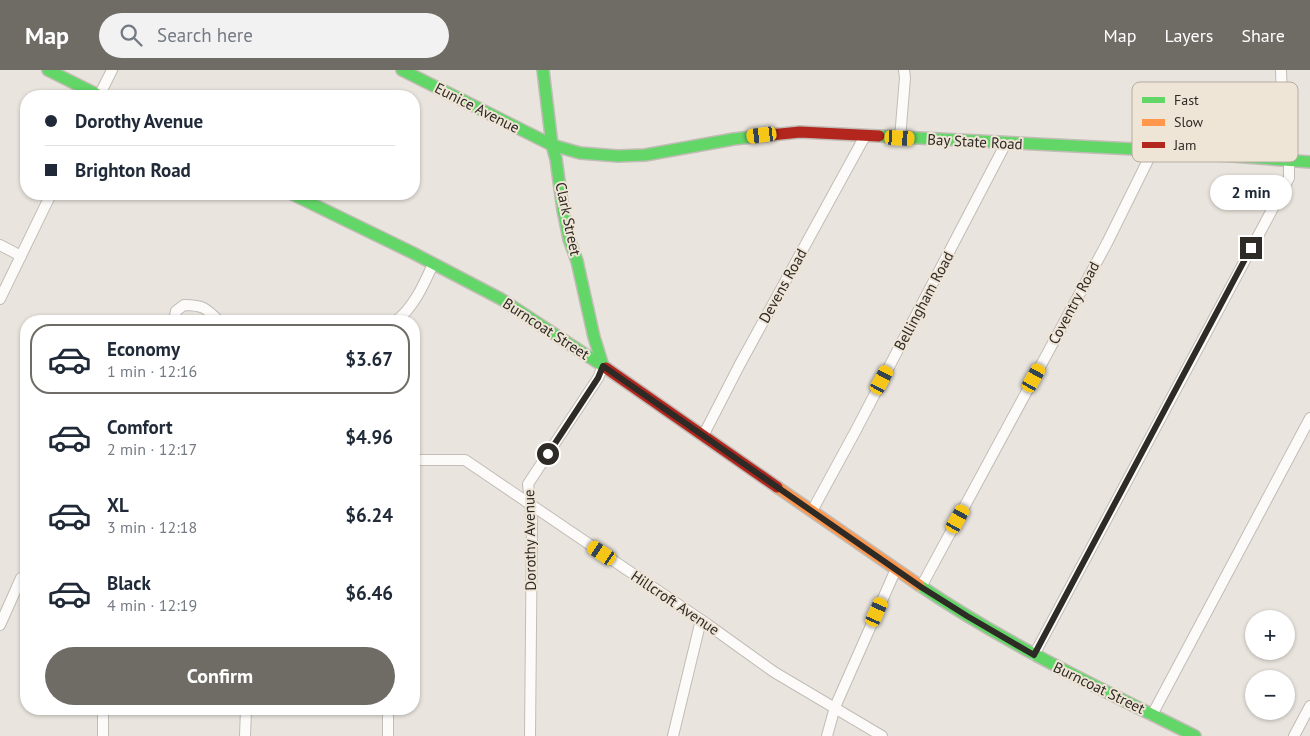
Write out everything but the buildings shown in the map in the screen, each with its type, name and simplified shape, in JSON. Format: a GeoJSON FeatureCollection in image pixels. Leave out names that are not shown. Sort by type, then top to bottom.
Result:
{"type":"FeatureCollection","features":[{"type":"Feature","properties":{"kind":"street"},"geometry":{"type":"LineString","coordinates":[[48,70],[88,90]]}},
{"type":"Feature","properties":{"kind":"street"},"geometry":{"type":"LineString","coordinates":[[103,90],[112,70]]}},
{"type":"Feature","properties":{"kind":"street","name":"Eunice Avenue"},"geometry":{"type":"LineString","coordinates":[[402,70],[552,145]]}},
{"type":"Feature","properties":{"kind":"street","name":"Clark Street"},"geometry":{"type":"LineString","coordinates":[[543,70],[552,145],[556,159],[563,210],[569,238],[577,261],[594,337],[603,366]]}},
{"type":"Feature","properties":{"kind":"street"},"geometry":{"type":"LineString","coordinates":[[900,138],[904,70]]}},
{"type":"Feature","properties":{"kind":"street","name":"Bay State Road"},"geometry":{"type":"LineString","coordinates":[[552,145],[580,153],[618,156],[654,154],[734,139],[800,132],[1132,149]]}},
{"type":"Feature","properties":{"kind":"street","name":"Devens Road"},"geometry":{"type":"LineString","coordinates":[[703,436],[864,136]]}},
{"type":"Feature","properties":{"kind":"street","name":"Bellingham Road"},"geometry":{"type":"LineString","coordinates":[[812,511],[1006,143]]}},
{"type":"Feature","properties":{"kind":"street","name":"Coventry Road"},"geometry":{"type":"LineString","coordinates":[[921,587],[1107,243],[1147,162]]}},
{"type":"Feature","properties":{"kind":"street"},"geometry":{"type":"LineString","coordinates":[[1034,655],[1289,178],[1289,162]]}},
{"type":"Feature","properties":{"kind":"street"},"geometry":{"type":"LineString","coordinates":[[0,299],[48,200]]}},
{"type":"Feature","properties":{"kind":"street","name":"Burncoat Street"},"geometry":{"type":"LineString","coordinates":[[304,200],[501,299],[603,366],[921,587],[967,616],[1034,655],[1196,736]]}},
{"type":"Feature","properties":{"kind":"street"},"geometry":{"type":"LineString","coordinates":[[0,245],[21,256]]}},
{"type":"Feature","properties":{"kind":"street"},"geometry":{"type":"LineString","coordinates":[[403,315],[413,302],[433,264]]}},
{"type":"Feature","properties":{"kind":"street"},"geometry":{"type":"LineString","coordinates":[[175,315],[176,311],[184,305],[197,305],[206,308],[212,315]]}},
{"type":"Feature","properties":{"kind":"street","name":"Dorothy Avenue"},"geometry":{"type":"LineString","coordinates":[[530,736],[532,521],[528,484],[598,378],[603,366]]}},
{"type":"Feature","properties":{"kind":"street"},"geometry":{"type":"LineString","coordinates":[[1152,715],[1310,418]]}},
{"type":"Feature","properties":{"kind":"street","name":"Hillcroft Avenue"},"geometry":{"type":"LineString","coordinates":[[420,460],[465,460],[701,620],[774,672],[882,736]]}},
{"type":"Feature","properties":{"kind":"street"},"geometry":{"type":"LineString","coordinates":[[827,736],[834,707],[896,569]]}},
{"type":"Feature","properties":{"kind":"street"},"geometry":{"type":"LineString","coordinates":[[0,624],[20,580]]}},
{"type":"Feature","properties":{"kind":"street"},"geometry":{"type":"LineString","coordinates":[[673,736],[701,620]]}},
{"type":"Feature","properties":{"kind":"street"},"geometry":{"type":"LineString","coordinates":[[1294,736],[1310,706]]}},
{"type":"Feature","properties":{"kind":"street"},"geometry":{"type":"LineString","coordinates":[[103,715],[103,736]]}},
{"type":"Feature","properties":{"kind":"street"},"geometry":{"type":"LineString","coordinates":[[245,736],[246,715]]}},
{"type":"Feature","properties":{"kind":"street"},"geometry":{"type":"LineString","coordinates":[[388,715],[388,736]]}},
{"type":"Feature","properties":{"kind":"traffic: fast"},"geometry":{"type":"LineString","coordinates":[[48,70],[88,90]]}},
{"type":"Feature","properties":{"kind":"traffic: fast"},"geometry":{"type":"LineString","coordinates":[[402,70],[552,145],[580,153],[618,156],[645,155],[761,136]]}},
{"type":"Feature","properties":{"kind":"traffic: fast"},"geometry":{"type":"LineString","coordinates":[[543,70],[552,145],[556,159],[563,210],[569,239],[577,261],[594,337],[603,366]]}},
{"type":"Feature","properties":{"kind":"traffic: fast"},"geometry":{"type":"LineString","coordinates":[[879,136],[1132,149]]}},
{"type":"Feature","properties":{"kind":"traffic: fast"},"geometry":{"type":"LineString","coordinates":[[1298,161],[1310,162]]}},
{"type":"Feature","properties":{"kind":"traffic: fast"},"geometry":{"type":"LineString","coordinates":[[304,200],[413,253],[501,299],[606,368]]}},
{"type":"Feature","properties":{"kind":"traffic: fast"},"geometry":{"type":"LineString","coordinates":[[919,585],[1020,646],[1195,736]]}},
{"type":"Feature","properties":{"kind":"traffic: slow"},"geometry":{"type":"LineString","coordinates":[[777,487],[919,585]]}},
{"type":"Feature","properties":{"kind":"traffic: jam"},"geometry":{"type":"LineString","coordinates":[[761,136],[800,132],[879,136]]}},
{"type":"Feature","properties":{"kind":"traffic: jam"},"geometry":{"type":"LineString","coordinates":[[606,368],[777,487]]}},
{"type":"Feature","properties":{"kind":"route"},"geometry":{"type":"LineString","coordinates":[[548,454],[598,378],[603,366],[921,587],[1034,655],[1251,248]]}}]}
